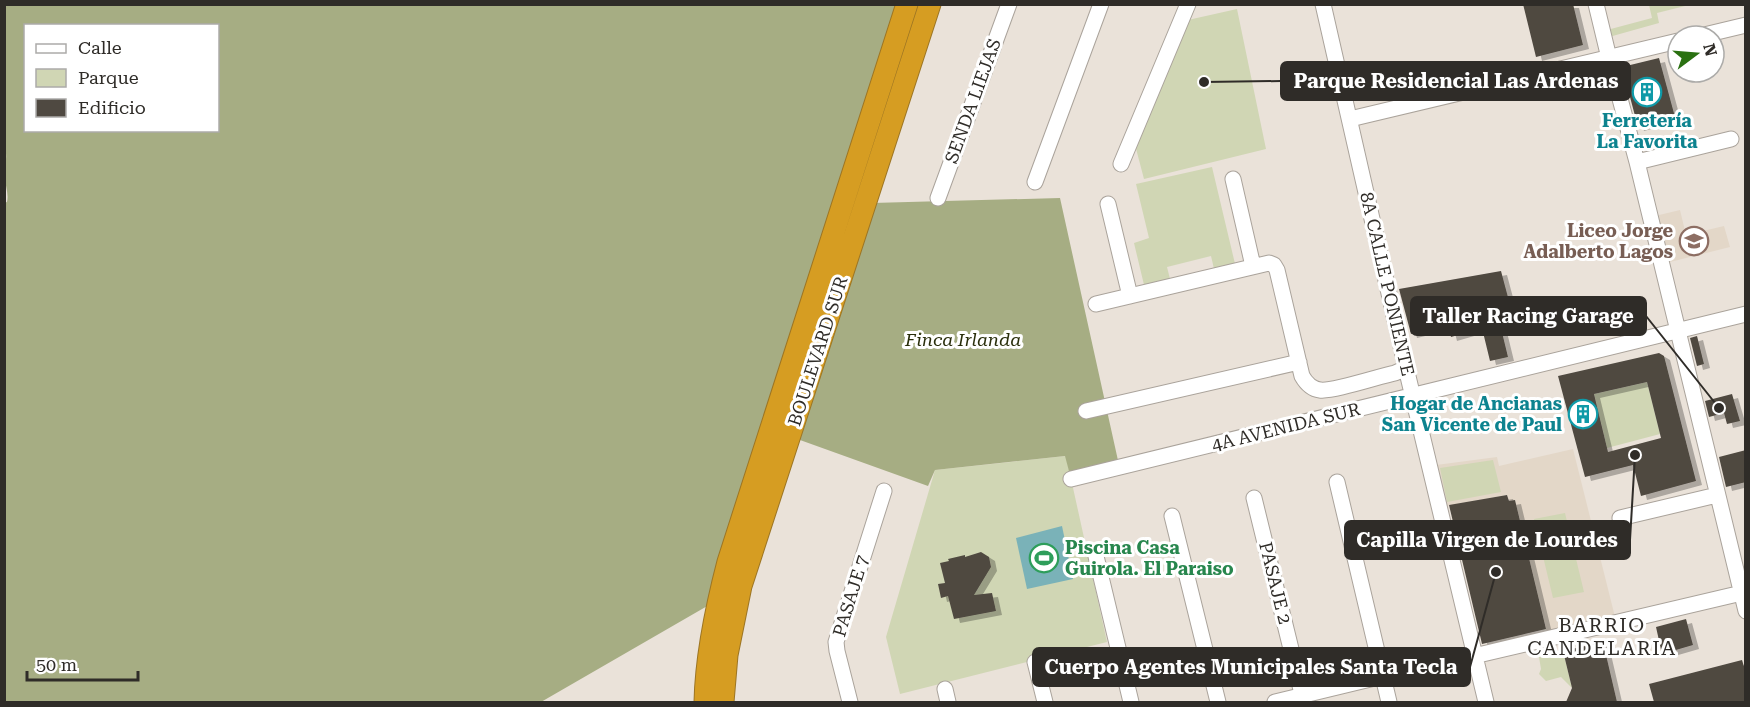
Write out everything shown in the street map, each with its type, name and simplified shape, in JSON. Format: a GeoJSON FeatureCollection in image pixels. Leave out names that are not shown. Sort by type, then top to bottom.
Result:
{"type":"FeatureCollection","features":[{"type":"Feature","properties":{"kind":"highway","name":"BOULEVARD SUR"},"geometry":{"type":"LineString","coordinates":[[705,702],[709,655],[728,562],[907,4]]}},
{"type":"Feature","properties":{"kind":"highway","name":"BOULEVARD SUR"},"geometry":{"type":"LineString","coordinates":[[723,702],[727,655],[741,586],[930,4]]}},
{"type":"Feature","properties":{"kind":"street","name":"SENDA LIEJAS"},"geometry":{"type":"LineString","coordinates":[[938,198],[1009,4]]}},
{"type":"Feature","properties":{"kind":"street"},"geometry":{"type":"LineString","coordinates":[[1035,182],[1101,4]]}},
{"type":"Feature","properties":{"kind":"street"},"geometry":{"type":"LineString","coordinates":[[1121,164],[1188,4]]}},
{"type":"Feature","properties":{"kind":"street","name":"8A CALLE PONIENTE"},"geometry":{"type":"LineString","coordinates":[[1323,4],[1412,396],[1486,702]]}},
{"type":"Feature","properties":{"kind":"street"},"geometry":{"type":"LineString","coordinates":[[1596,4],[1637,162],[1746,611]]}},
{"type":"Feature","properties":{"kind":"street"},"geometry":{"type":"LineString","coordinates":[[1726,30],[1746,25]]}},
{"type":"Feature","properties":{"kind":"street"},"geometry":{"type":"LineString","coordinates":[[1350,119],[1666,45]]}},
{"type":"Feature","properties":{"kind":"street"},"geometry":{"type":"LineString","coordinates":[[1637,162],[1731,139]]}},
{"type":"Feature","properties":{"kind":"street"},"geometry":{"type":"LineString","coordinates":[[1233,179],[1253,266]]}},
{"type":"Feature","properties":{"kind":"street"},"geometry":{"type":"LineString","coordinates":[[1108,204],[1130,296]]}},
{"type":"Feature","properties":{"kind":"street"},"geometry":{"type":"LineString","coordinates":[[1096,304],[1253,266],[1274,264],[1305,382],[1323,391],[1395,373],[1406,368]]}},
{"type":"Feature","properties":{"kind":"street","name":"4A AVENIDA SUR"},"geometry":{"type":"LineString","coordinates":[[1071,479],[1746,315]]}},
{"type":"Feature","properties":{"kind":"street"},"geometry":{"type":"LineString","coordinates":[[1086,411],[1299,362]]}},
{"type":"Feature","properties":{"kind":"street"},"geometry":{"type":"LineString","coordinates":[[1337,482],[1389,702]]}},
{"type":"Feature","properties":{"kind":"street","name":"PASAJE 7"},"geometry":{"type":"LineString","coordinates":[[850,702],[836,642],[884,491]]}},
{"type":"Feature","properties":{"kind":"street"},"geometry":{"type":"LineString","coordinates":[[1620,518],[1717,495]]}},
{"type":"Feature","properties":{"kind":"street","name":"PASAJE 2"},"geometry":{"type":"LineString","coordinates":[[1254,498],[1303,699]]}},
{"type":"Feature","properties":{"kind":"street"},"geometry":{"type":"LineString","coordinates":[[1172,516],[1218,702]]}},
{"type":"Feature","properties":{"kind":"street"},"geometry":{"type":"LineString","coordinates":[[1095,552],[1131,702]]}},
{"type":"Feature","properties":{"kind":"street"},"geometry":{"type":"LineString","coordinates":[[1275,702],[1303,699],[1383,676],[1743,592]]}},
{"type":"Feature","properties":{"kind":"street"},"geometry":{"type":"LineString","coordinates":[[1035,662],[1045,702]]}},
{"type":"Feature","properties":{"kind":"shaded area","name":"Liceo Jorge Adalberto Lagos"},"geometry":{"type":"Polygon","coordinates":[[[1680,210],[1686,235],[1724,226],[1730,247],[1666,263],[1655,216],[1680,210]]]}},
{"type":"Feature","properties":{"kind":"shaded area"},"geometry":{"type":"Polygon","coordinates":[[[1573,449],[1616,621],[1548,637],[1515,500],[1509,501],[1507,495],[1446,506],[1436,465],[1497,457],[1499,466],[1573,449]]]}},
{"type":"Feature","properties":{"kind":"green space"},"geometry":{"type":"Polygon","coordinates":[[[5,5],[899,5],[709,605],[541,702],[5,702],[4,203],[7,202],[8,196],[5,180],[5,5]]]}},
{"type":"Feature","properties":{"kind":"green space"},"geometry":{"type":"Polygon","coordinates":[[[1649,5],[1689,5],[1657,13],[1659,23],[1609,37],[1607,30],[1652,18],[1649,5]]]}},
{"type":"Feature","properties":{"kind":"green space"},"geometry":{"type":"Polygon","coordinates":[[[1237,9],[1266,149],[1144,179],[1134,141],[1179,22],[1237,9]]]}},
{"type":"Feature","properties":{"kind":"green space"},"geometry":{"type":"Polygon","coordinates":[[[1212,167],[1236,268],[1215,273],[1211,256],[1167,267],[1171,283],[1145,289],[1134,243],[1149,238],[1136,184],[1212,167]]]}},
{"type":"Feature","properties":{"kind":"green space","name":"Finca Irlanda"},"geometry":{"type":"Polygon","coordinates":[[[1060,198],[1119,465],[1070,475],[1065,456],[935,470],[928,486],[800,440],[872,203],[1060,198]]]}},
{"type":"Feature","properties":{"kind":"green space"},"geometry":{"type":"Polygon","coordinates":[[[1647,382],[1660,434],[1607,448],[1594,394],[1647,382]]]}},
{"type":"Feature","properties":{"kind":"green space"},"geometry":{"type":"Polygon","coordinates":[[[1066,456],[1107,642],[900,694],[886,637],[935,470],[1066,456]]]}},
{"type":"Feature","properties":{"kind":"green space"},"geometry":{"type":"Polygon","coordinates":[[[1493,460],[1501,492],[1447,502],[1440,468],[1493,460]]]}},
{"type":"Feature","properties":{"kind":"green space"},"geometry":{"type":"Polygon","coordinates":[[[1565,513],[1584,592],[1553,598],[1534,519],[1565,513]]]}},
{"type":"Feature","properties":{"kind":"green space"},"geometry":{"type":"Polygon","coordinates":[[[1563,651],[1572,688],[1561,677],[1546,681],[1539,674],[1541,669],[1539,657],[1563,651]]]}},
{"type":"Feature","properties":{"kind":"water","name":"Piscina Casa Guirola. El Paraiso"},"geometry":{"type":"Polygon","coordinates":[[[1062,526],[1073,579],[1027,589],[1016,538],[1062,526]]]}},
{"type":"Feature","properties":{"kind":"building"},"geometry":{"type":"Polygon","coordinates":[[[1523,4],[1573,4],[1583,45],[1536,57],[1523,4]]]}},
{"type":"Feature","properties":{"kind":"building","name":"Ferretería La Favorita"},"geometry":{"type":"Polygon","coordinates":[[[1659,58],[1675,117],[1638,127],[1622,67],[1659,58]]]}},
{"type":"Feature","properties":{"kind":"building"},"geometry":{"type":"Polygon","coordinates":[[[1501,271],[1513,316],[1499,320],[1508,357],[1490,361],[1482,328],[1451,337],[1448,325],[1411,334],[1399,289],[1501,271]]]}},
{"type":"Feature","properties":{"kind":"building"},"geometry":{"type":"Polygon","coordinates":[[[1697,336],[1704,364],[1697,366],[1690,338],[1697,336]]]}},
{"type":"Feature","properties":{"kind":"building","name":"Hogar de Ancianas San Vicente de Paul"},"geometry":{"type":"Polygon","coordinates":[[[1659,353],[1664,356],[1696,481],[1641,496],[1633,465],[1585,477],[1558,376],[1659,353]],[[1647,382],[1594,394],[1608,452],[1661,438],[1647,382]]]}},
{"type":"Feature","properties":{"kind":"building"},"geometry":{"type":"Polygon","coordinates":[[[1732,394],[1740,421],[1727,424],[1724,413],[1709,417],[1705,401],[1732,394]]]}},
{"type":"Feature","properties":{"kind":"building"},"geometry":{"type":"Polygon","coordinates":[[[1746,450],[1746,482],[1726,487],[1719,457],[1746,450]]]}},
{"type":"Feature","properties":{"kind":"building"},"geometry":{"type":"Polygon","coordinates":[[[1507,495],[1509,501],[1515,500],[1546,629],[1482,644],[1449,505],[1507,495]]]}},
{"type":"Feature","properties":{"kind":"building"},"geometry":{"type":"Polygon","coordinates":[[[981,552],[989,557],[991,567],[974,595],[992,593],[996,611],[954,619],[948,596],[941,598],[938,584],[945,583],[940,563],[981,552]]]}},
{"type":"Feature","properties":{"kind":"building"},"geometry":{"type":"Polygon","coordinates":[[[1686,619],[1693,645],[1662,654],[1656,627],[1686,619]]]}},
{"type":"Feature","properties":{"kind":"building"},"geometry":{"type":"Polygon","coordinates":[[[1603,642],[1617,702],[1566,702],[1572,688],[1563,651],[1603,642]]]}},
{"type":"Feature","properties":{"kind":"building"},"geometry":{"type":"Polygon","coordinates":[[[1742,660],[1746,673],[1746,702],[1654,702],[1649,684],[1742,660]]]}},
{"type":"Feature","properties":{"kind":"place","name":"Parque Residencial Las Ardenas"},"geometry":{"type":"Point","coordinates":[1204,82]}},
{"type":"Feature","properties":{"kind":"place","name":"Ferretería La Favorita"},"geometry":{"type":"Point","coordinates":[1647,92]}},
{"type":"Feature","properties":{"kind":"place","name":"Liceo Jorge Adalberto Lagos"},"geometry":{"type":"Point","coordinates":[1694,241]}},
{"type":"Feature","properties":{"kind":"place","name":"Taller Racing Garage"},"geometry":{"type":"Point","coordinates":[1719,408]}},
{"type":"Feature","properties":{"kind":"place","name":"Hogar de Ancianas San Vicente de Paul"},"geometry":{"type":"Point","coordinates":[1583,414]}},
{"type":"Feature","properties":{"kind":"place","name":"Capilla Virgen de Lourdes"},"geometry":{"type":"Point","coordinates":[1635,455]}},
{"type":"Feature","properties":{"kind":"place","name":"Piscina Casa Guirola. El Paraiso"},"geometry":{"type":"Point","coordinates":[1044,558]}},
{"type":"Feature","properties":{"kind":"place","name":"Cuerpo Agentes Municipales Santa Tecla"},"geometry":{"type":"Point","coordinates":[1496,572]}},
{"type":"Feature","properties":{"kind":"district","name":"BARRIO CANDELARIA"},"geometry":{"type":"Point","coordinates":[1602,636]}}]}
